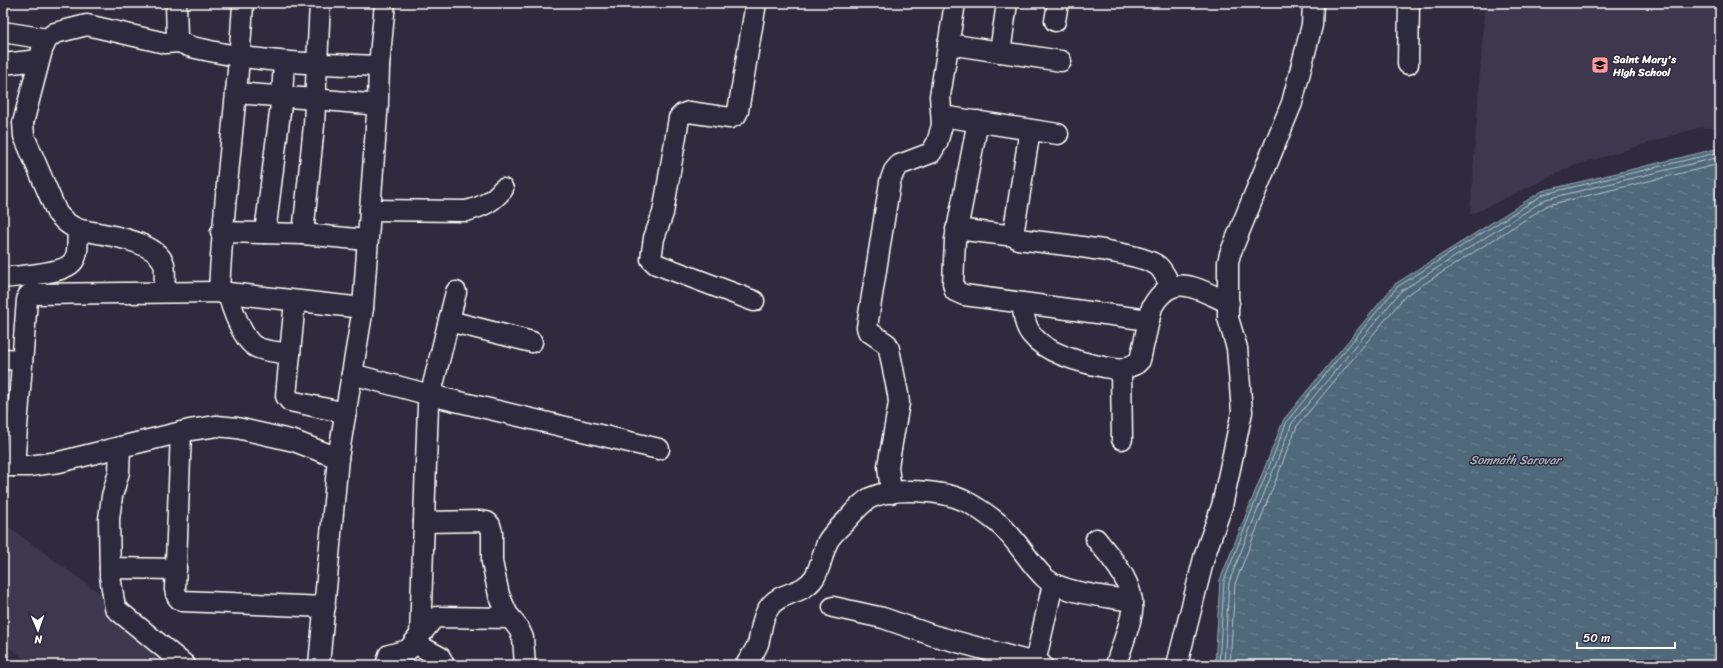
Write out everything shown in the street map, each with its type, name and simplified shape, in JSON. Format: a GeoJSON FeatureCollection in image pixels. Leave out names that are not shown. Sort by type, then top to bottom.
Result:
{"type":"FeatureCollection","features":[{"type":"Feature","properties":{"kind":"street"},"geometry":{"type":"LineString","coordinates":[[176,3],[177,38],[184,45],[240,57],[284,62],[379,66]]}},
{"type":"Feature","properties":{"kind":"street"},"geometry":{"type":"LineString","coordinates":[[243,3],[240,57],[221,232],[223,292],[235,316],[252,344],[259,348],[290,354]]}},
{"type":"Feature","properties":{"kind":"street"},"geometry":{"type":"LineString","coordinates":[[303,234],[315,98],[320,3]]}},
{"type":"Feature","properties":{"kind":"street"},"geometry":{"type":"LineString","coordinates":[[320,665],[338,458],[363,308],[378,105],[379,66],[385,3]]}},
{"type":"Feature","properties":{"kind":"street"},"geometry":{"type":"LineString","coordinates":[[754,301],[656,264],[652,260],[654,238],[663,213],[679,118],[688,112],[730,118],[736,115],[738,111],[756,3]]}},
{"type":"Feature","properties":{"kind":"street"},"geometry":{"type":"LineString","coordinates":[[891,492],[888,466],[896,419],[898,394],[887,344],[868,331],[868,326],[890,182],[899,165],[906,161],[924,156],[935,149],[942,125],[940,96],[955,3]]}},
{"type":"Feature","properties":{"kind":"street"},"geometry":{"type":"LineString","coordinates":[[1000,52],[1007,3]]}},
{"type":"Feature","properties":{"kind":"street"},"geometry":{"type":"LineString","coordinates":[[1177,665],[1205,554],[1222,506],[1242,412],[1237,348],[1228,318],[1228,262],[1292,103],[1312,26],[1313,3]]}},
{"type":"Feature","properties":{"kind":"street"},"geometry":{"type":"LineString","coordinates":[[1408,64],[1410,3]]}},
{"type":"Feature","properties":{"kind":"street"},"geometry":{"type":"LineString","coordinates":[[164,292],[164,265],[157,255],[143,246],[129,240],[78,230],[64,222],[57,213],[23,130],[23,123],[39,60],[47,39],[58,31],[87,25],[165,43],[180,42]]}},
{"type":"Feature","properties":{"kind":"street"},"geometry":{"type":"LineString","coordinates":[[3,32],[47,39]]}},
{"type":"Feature","properties":{"kind":"street"},"geometry":{"type":"LineString","coordinates":[[948,44],[1061,61]]}},
{"type":"Feature","properties":{"kind":"street"},"geometry":{"type":"LineString","coordinates":[[3,64],[39,60]]}},
{"type":"Feature","properties":{"kind":"street"},"geometry":{"type":"LineString","coordinates":[[265,233],[282,96],[284,62]]}},
{"type":"Feature","properties":{"kind":"street"},"geometry":{"type":"LineString","coordinates":[[236,93],[315,98],[378,105]]}},
{"type":"Feature","properties":{"kind":"street"},"geometry":{"type":"LineString","coordinates":[[942,116],[1058,134]]}},
{"type":"Feature","properties":{"kind":"street"},"geometry":{"type":"LineString","coordinates":[[978,121],[956,229],[953,283],[955,292],[964,295],[1149,320]]}},
{"type":"Feature","properties":{"kind":"street"},"geometry":{"type":"LineString","coordinates":[[1015,236],[1014,229],[1030,130]]}},
{"type":"Feature","properties":{"kind":"street"},"geometry":{"type":"LineString","coordinates":[[370,210],[466,211],[480,208],[491,202],[503,189]]}},
{"type":"Feature","properties":{"kind":"street"},"geometry":{"type":"LineString","coordinates":[[956,229],[1015,236],[1018,239],[1128,255],[1145,260],[1160,267],[1171,287]]}},
{"type":"Feature","properties":{"kind":"street"},"geometry":{"type":"LineString","coordinates":[[3,278],[59,270],[71,264],[76,255],[78,230]]}},
{"type":"Feature","properties":{"kind":"street"},"geometry":{"type":"LineString","coordinates":[[221,232],[303,234],[368,240]]}},
{"type":"Feature","properties":{"kind":"street"},"geometry":{"type":"LineString","coordinates":[[1022,303],[1027,328],[1041,343],[1054,351],[1078,360],[1093,365],[1121,370],[1136,364],[1140,360],[1152,307],[1156,301],[1171,287],[1179,284],[1229,303]]}},
{"type":"Feature","properties":{"kind":"street"},"geometry":{"type":"LineString","coordinates":[[338,458],[294,440],[237,428],[210,427],[181,432],[59,462],[9,466],[13,360],[28,296],[30,294],[223,292],[363,308]]}},
{"type":"Feature","properties":{"kind":"street"},"geometry":{"type":"LineString","coordinates":[[417,640],[424,522],[428,405],[456,292]]}},
{"type":"Feature","properties":{"kind":"street"},"geometry":{"type":"LineString","coordinates":[[295,301],[286,396],[290,401],[346,414]]}},
{"type":"Feature","properties":{"kind":"street"},"geometry":{"type":"LineString","coordinates":[[449,321],[532,342]]}},
{"type":"Feature","properties":{"kind":"street"},"geometry":{"type":"LineString","coordinates":[[1121,370],[1122,439]]}},
{"type":"Feature","properties":{"kind":"street"},"geometry":{"type":"LineString","coordinates":[[352,374],[430,395],[659,449]]}},
{"type":"Feature","properties":{"kind":"street"},"geometry":{"type":"LineString","coordinates":[[181,432],[176,569],[176,595],[178,599],[182,601],[325,606]]}},
{"type":"Feature","properties":{"kind":"street"},"geometry":{"type":"LineString","coordinates":[[120,447],[119,472],[110,508],[110,568],[113,598],[118,611],[184,665]]}},
{"type":"Feature","properties":{"kind":"street"},"geometry":{"type":"LineString","coordinates":[[746,665],[756,648],[763,618],[772,603],[779,598],[800,591],[809,585],[816,576],[828,541],[835,532],[859,507],[870,498],[891,492],[927,492],[942,494],[964,501],[999,524],[1025,553],[1039,572],[1053,584],[1064,588],[1132,601]]}},
{"type":"Feature","properties":{"kind":"street"},"geometry":{"type":"LineString","coordinates":[[424,522],[481,521],[487,522],[490,525],[492,532],[492,562],[499,595],[503,606],[519,629],[522,638],[525,665]]}},
{"type":"Feature","properties":{"kind":"street"},"geometry":{"type":"LineString","coordinates":[[1096,539],[1119,568],[1126,580],[1132,601],[1128,625],[1116,665]]}},
{"type":"Feature","properties":{"kind":"street"},"geometry":{"type":"LineString","coordinates":[[110,568],[176,569]]}},
{"type":"Feature","properties":{"kind":"street"},"geometry":{"type":"LineString","coordinates":[[833,606],[883,618],[932,636],[1039,664],[1053,584]]}},
{"type":"Feature","properties":{"kind":"street"},"geometry":{"type":"LineString","coordinates":[[386,665],[389,655],[405,652],[437,617],[511,618]]}},
{"type":"Feature","properties":{"kind":"street"},"geometry":{"type":"LineString","coordinates":[[417,640],[440,657],[444,665]]}},
{"type":"Feature","properties":{"kind":"shaded area","name":"Saint Mary's High School"},"geometry":{"type":"Polygon","coordinates":[[[1485,3],[1720,3],[1720,127],[1698,128],[1573,166],[1470,215],[1485,3]]]}},
{"type":"Feature","properties":{"kind":"shaded area"},"geometry":{"type":"Polygon","coordinates":[[[3,523],[199,665],[33,665],[3,643],[3,523]]]}},
{"type":"Feature","properties":{"kind":"water","name":"Somnath Sarovar"},"geometry":{"type":"Polygon","coordinates":[[[1720,148],[1720,665],[1215,665],[1220,580],[1284,419],[1395,284],[1542,191],[1720,148]]]}},
{"type":"Feature","properties":{"kind":"place","name":"Saint Mary's High School"},"geometry":{"type":"Point","coordinates":[1600,65]}}]}
